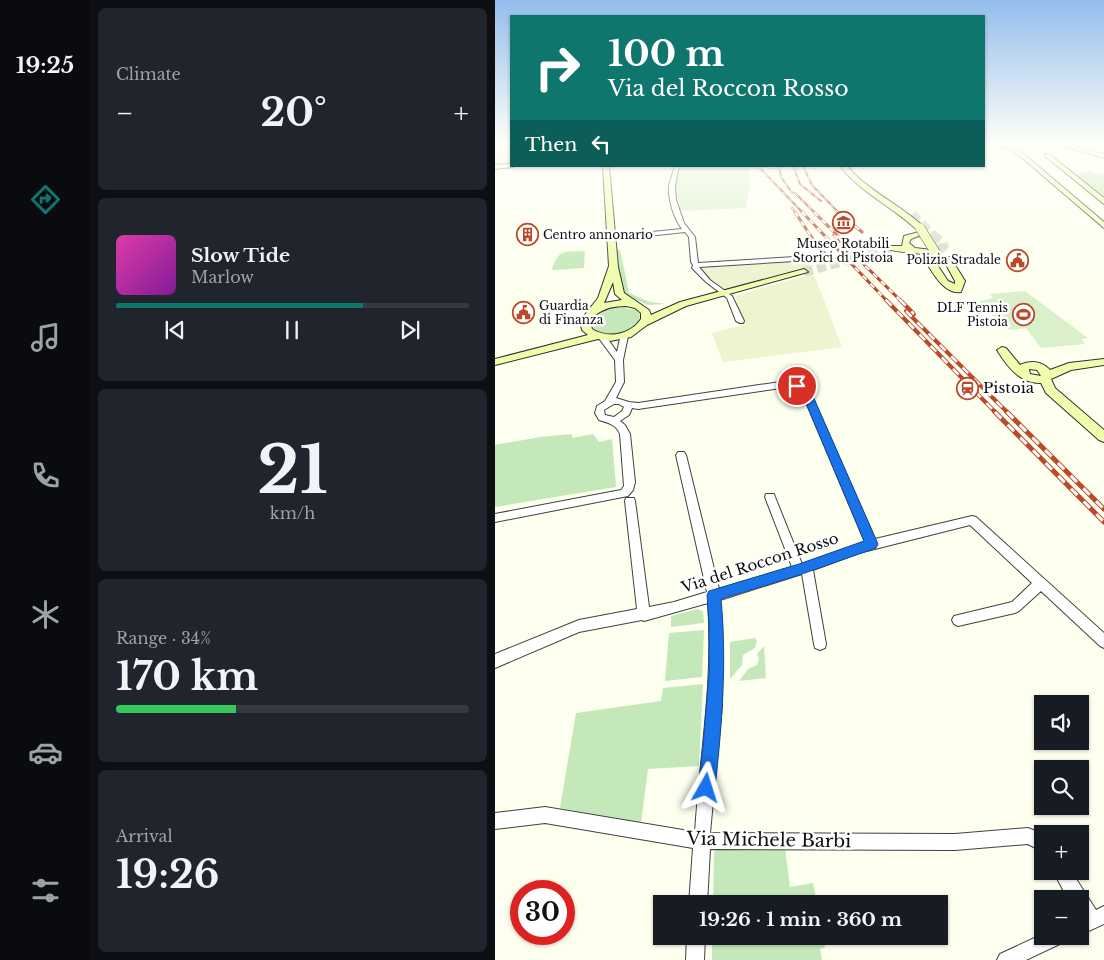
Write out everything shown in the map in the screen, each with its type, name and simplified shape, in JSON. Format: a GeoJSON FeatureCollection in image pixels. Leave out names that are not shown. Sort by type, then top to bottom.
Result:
{"type":"FeatureCollection","features":[{"type":"Feature","properties":{"kind":"street"},"geometry":{"type":"LineString","coordinates":[[608,188],[614,267],[620,294],[647,314],[644,323]]}},
{"type":"Feature","properties":{"kind":"street"},"geometry":{"type":"LineString","coordinates":[[672,188],[673,200],[681,223],[692,237],[695,268],[730,297],[740,321]]}},
{"type":"Feature","properties":{"kind":"street"},"geometry":{"type":"LineString","coordinates":[[868,188],[891,204],[918,232],[927,253],[945,283],[958,290],[959,280],[947,259]]}},
{"type":"Feature","properties":{"kind":"street"},"geometry":{"type":"LineString","coordinates":[[1060,188],[1104,226]]}},
{"type":"Feature","properties":{"kind":"street"},"geometry":{"type":"LineString","coordinates":[[1084,188],[1104,202]]}},
{"type":"Feature","properties":{"kind":"street"},"geometry":{"type":"LineString","coordinates":[[875,193],[889,198],[912,214]]}},
{"type":"Feature","properties":{"kind":"street"},"geometry":{"type":"LineString","coordinates":[[611,238],[687,230]]}},
{"type":"Feature","properties":{"kind":"street"},"geometry":{"type":"LineString","coordinates":[[918,232],[908,236],[899,246],[891,249],[903,248],[927,253]]}},
{"type":"Feature","properties":{"kind":"street"},"geometry":{"type":"LineString","coordinates":[[904,241],[907,247],[927,253]]}},
{"type":"Feature","properties":{"kind":"street"},"geometry":{"type":"LineString","coordinates":[[696,265],[811,258]]}},
{"type":"Feature","properties":{"kind":"street"},"geometry":{"type":"LineString","coordinates":[[545,349],[567,338],[585,325],[587,318],[603,298],[614,267]]}},
{"type":"Feature","properties":{"kind":"street"},"geometry":{"type":"LineString","coordinates":[[495,362],[599,337],[624,336],[635,331],[644,323],[666,310],[804,272]]}},
{"type":"Feature","properties":{"kind":"street"},"geometry":{"type":"LineString","coordinates":[[594,311],[615,304],[660,307],[683,304]]}},
{"type":"Feature","properties":{"kind":"street"},"geometry":{"type":"LineString","coordinates":[[585,325],[588,332],[599,337],[619,360]]}},
{"type":"Feature","properties":{"kind":"street"},"geometry":{"type":"LineString","coordinates":[[495,518],[625,493],[630,482],[619,360],[624,336]]}},
{"type":"Feature","properties":{"kind":"street"},"geometry":{"type":"LineString","coordinates":[[1026,369],[1033,380],[1046,377],[1069,366],[1104,362]]}},
{"type":"Feature","properties":{"kind":"street"},"geometry":{"type":"LineString","coordinates":[[1046,377],[1050,390],[1104,438]]}},
{"type":"Feature","properties":{"kind":"street"},"geometry":{"type":"LineString","coordinates":[[621,382],[609,402],[601,407],[599,413],[603,419],[612,420],[638,406],[780,384],[802,388],[807,394],[871,544]]}},
{"type":"Feature","properties":{"kind":"street"},"geometry":{"type":"LineString","coordinates":[[609,402],[625,412]]}},
{"type":"Feature","properties":{"kind":"street"},"geometry":{"type":"LineString","coordinates":[[681,455],[714,595],[716,640],[715,705],[701,841],[698,895]]}},
{"type":"Feature","properties":{"kind":"street"},"geometry":{"type":"LineString","coordinates":[[770,497],[803,568],[820,644]]}},
{"type":"Feature","properties":{"kind":"street"},"geometry":{"type":"LineString","coordinates":[[629,501],[644,615]]}},
{"type":"Feature","properties":{"kind":"street","name":"Via del Roccon Rosso"},"geometry":{"type":"LineString","coordinates":[[495,661],[574,628],[644,615],[803,568],[871,544],[973,520],[1040,584]]}},
{"type":"Feature","properties":{"kind":"street"},"geometry":{"type":"LineString","coordinates":[[958,620],[1015,607],[1040,584],[1104,642]]}},
{"type":"Feature","properties":{"kind":"street","name":"Via Michele Barbi"},"geometry":{"type":"LineString","coordinates":[[495,821],[545,815],[701,841],[955,842],[1029,836],[1034,837]]}},
{"type":"Feature","properties":{"kind":"street"},"geometry":{"type":"LineString","coordinates":[[695,960],[696,945]]}},
{"type":"Feature","properties":{"kind":"street"},"geometry":{"type":"LineString","coordinates":[[1006,960],[1038,945]]}},
{"type":"Feature","properties":{"kind":"green space"},"geometry":{"type":"Polygon","coordinates":[[[749,188],[746,208],[680,211],[676,189],[749,188]]]}},
{"type":"Feature","properties":{"kind":"green space"},"geometry":{"type":"Polygon","coordinates":[[[1091,188],[1104,188],[1104,198],[1091,188]]]}},
{"type":"Feature","properties":{"kind":"green space"},"geometry":{"type":"Polygon","coordinates":[[[620,249],[629,293],[650,302],[667,304],[648,305],[624,295],[615,250],[620,249]]]}},
{"type":"Feature","properties":{"kind":"green space"},"geometry":{"type":"Polygon","coordinates":[[[585,251],[584,268],[552,270],[557,258],[563,253],[585,251]]]}},
{"type":"Feature","properties":{"kind":"green space"},"geometry":{"type":"Polygon","coordinates":[[[808,259],[842,347],[723,362],[712,333],[744,325],[735,296],[808,275],[803,270],[725,289],[700,271],[699,268],[808,259]]]}},
{"type":"Feature","properties":{"kind":"green space","name":"DLF Tennis Pistoia"},"geometry":{"type":"Polygon","coordinates":[[[1025,291],[1088,338],[1081,339],[1085,344],[1041,348],[1026,328],[1009,330],[977,302],[993,298],[990,294],[1025,291]]]}},
{"type":"Feature","properties":{"kind":"green space"},"geometry":{"type":"Polygon","coordinates":[[[617,307],[636,310],[640,315],[639,322],[630,329],[618,333],[599,332],[594,329],[591,322],[599,313],[617,307]]]}},
{"type":"Feature","properties":{"kind":"green space"},"geometry":{"type":"Polygon","coordinates":[[[572,434],[572,438],[593,434],[599,442],[612,439],[616,487],[495,507],[495,445],[540,437],[572,434]]]}},
{"type":"Feature","properties":{"kind":"green space"},"geometry":{"type":"Polygon","coordinates":[[[697,609],[703,611],[704,623],[671,627],[671,616],[697,609]]]}},
{"type":"Feature","properties":{"kind":"green space"},"geometry":{"type":"Polygon","coordinates":[[[704,630],[702,677],[665,681],[669,633],[704,630]]]}},
{"type":"Feature","properties":{"kind":"green space"},"geometry":{"type":"Polygon","coordinates":[[[755,638],[757,641],[755,648],[743,655],[742,665],[730,679],[730,642],[755,638]]]}},
{"type":"Feature","properties":{"kind":"green space"},"geometry":{"type":"Polygon","coordinates":[[[764,646],[766,678],[739,681],[748,669],[757,665],[759,659],[757,654],[764,646]]]}},
{"type":"Feature","properties":{"kind":"green space"},"geometry":{"type":"Polygon","coordinates":[[[703,684],[699,766],[648,769],[641,823],[560,808],[576,713],[661,701],[663,688],[703,684]]]}},
{"type":"Feature","properties":{"kind":"green space"},"geometry":{"type":"Polygon","coordinates":[[[726,846],[785,849],[790,887],[813,883],[815,895],[713,895],[714,853],[717,848],[726,846]]]}},
{"type":"Feature","properties":{"kind":"green space"},"geometry":{"type":"Polygon","coordinates":[[[712,945],[825,945],[825,947],[820,949],[822,960],[712,960],[712,945]]]}},
{"type":"Feature","properties":{"kind":"tunnel"},"geometry":{"type":"LineString","coordinates":[[912,214],[934,236]]}},
{"type":"Feature","properties":{"kind":"tunnel"},"geometry":{"type":"LineString","coordinates":[[919,234],[933,236],[943,242],[944,246],[939,250],[929,252]]}},
{"type":"Feature","properties":{"kind":"tunnel"},"geometry":{"type":"LineString","coordinates":[[804,272],[891,249]]}},
{"type":"Feature","properties":{"kind":"railway"},"geometry":{"type":"LineString","coordinates":[[779,188],[803,213]]}},
{"type":"Feature","properties":{"kind":"railway"},"geometry":{"type":"LineString","coordinates":[[788,188],[792,193]]}},
{"type":"Feature","properties":{"kind":"railway"},"geometry":{"type":"LineString","coordinates":[[805,188],[821,201]]}},
{"type":"Feature","properties":{"kind":"railway"},"geometry":{"type":"LineString","coordinates":[[815,188],[838,212]]}},
{"type":"Feature","properties":{"kind":"railway"},"geometry":{"type":"LineString","coordinates":[[795,193],[841,239]]}},
{"type":"Feature","properties":{"kind":"railway"},"geometry":{"type":"LineString","coordinates":[[792,208],[796,213]]}},
{"type":"Feature","properties":{"kind":"railway"},"geometry":{"type":"LineString","coordinates":[[795,212],[814,241]]}},
{"type":"Feature","properties":{"kind":"railway"},"geometry":{"type":"LineString","coordinates":[[802,212],[887,301]]}},
{"type":"Feature","properties":{"kind":"railway"},"geometry":{"type":"LineString","coordinates":[[838,212],[862,232]]}},
{"type":"Feature","properties":{"kind":"railway"},"geometry":{"type":"LineString","coordinates":[[834,235],[901,301]]}},
{"type":"Feature","properties":{"kind":"railway"},"geometry":{"type":"LineString","coordinates":[[810,238],[827,256]]}},
{"type":"Feature","properties":{"kind":"railway"},"geometry":{"type":"LineString","coordinates":[[886,300],[996,413]]}},
{"type":"Feature","properties":{"kind":"railway"},"geometry":{"type":"LineString","coordinates":[[901,301],[914,314]]}},
{"type":"Feature","properties":{"kind":"railway"},"geometry":{"type":"LineString","coordinates":[[906,311],[1104,509]]}},
{"type":"Feature","properties":{"kind":"railway"},"geometry":{"type":"LineString","coordinates":[[995,412],[1104,522]]}},
{"type":"Feature","properties":{"kind":"place","name":"Museo Rotabili Storici di Pistoia"},"geometry":{"type":"Point","coordinates":[843,223]}},
{"type":"Feature","properties":{"kind":"place","name":"Centro annonario"},"geometry":{"type":"Point","coordinates":[527,235]}},
{"type":"Feature","properties":{"kind":"place","name":"Polizia Stradale"},"geometry":{"type":"Point","coordinates":[1017,260]}},
{"type":"Feature","properties":{"kind":"place","name":"Guardia di Finanza"},"geometry":{"type":"Point","coordinates":[523,313]}},
{"type":"Feature","properties":{"kind":"place","name":"DLF Tennis Pistoia"},"geometry":{"type":"Point","coordinates":[1024,315]}},
{"type":"Feature","properties":{"kind":"place","name":"Pistoia"},"geometry":{"type":"Point","coordinates":[967,388]}},
{"type":"Feature","properties":{"kind":"route"},"geometry":{"type":"LineString","coordinates":[[706,788],[715,705],[716,623],[714,595],[799,570],[871,544],[807,394],[805,390],[797,386]]}}]}
